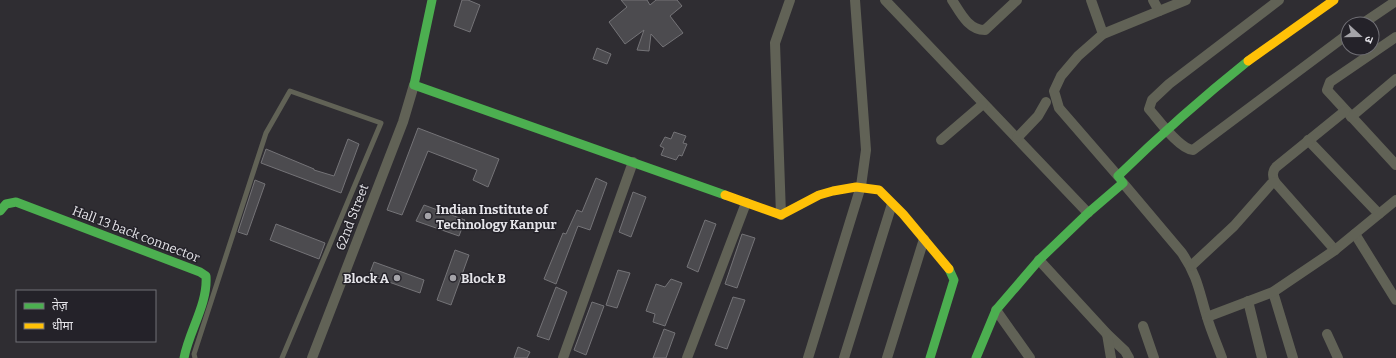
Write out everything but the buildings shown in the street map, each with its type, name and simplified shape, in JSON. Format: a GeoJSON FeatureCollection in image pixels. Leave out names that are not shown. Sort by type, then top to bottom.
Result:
{"type":"FeatureCollection","features":[{"type":"Feature","properties":{"kind":"street"},"geometry":{"type":"LineString","coordinates":[[432,0],[414,85],[781,215],[798,209],[809,199],[833,191],[861,186],[880,190],[952,272],[954,280],[930,358]]}},
{"type":"Feature","properties":{"kind":"street"},"geometry":{"type":"LineString","coordinates":[[781,215],[775,43],[790,0]]}},
{"type":"Feature","properties":{"kind":"street"},"geometry":{"type":"LineString","coordinates":[[808,358],[861,186],[866,150],[855,0]]}},
{"type":"Feature","properties":{"kind":"street"},"geometry":{"type":"LineString","coordinates":[[885,0],[1088,213]]}},
{"type":"Feature","properties":{"kind":"street"},"geometry":{"type":"LineString","coordinates":[[952,0],[971,26],[978,30],[985,30],[1017,0]]}},
{"type":"Feature","properties":{"kind":"street"},"geometry":{"type":"LineString","coordinates":[[1091,0],[1102,34]]}},
{"type":"Feature","properties":{"kind":"street"},"geometry":{"type":"LineString","coordinates":[[1153,0],[1159,11]]}},
{"type":"Feature","properties":{"kind":"street"},"geometry":{"type":"LineString","coordinates":[[1186,0],[1102,34],[1078,56],[1061,76],[1054,91],[1059,108],[1182,253],[1191,266],[1197,280],[1207,317],[1222,358]]}},
{"type":"Feature","properties":{"kind":"street"},"geometry":{"type":"LineString","coordinates":[[1279,0],[1187,69],[1152,100],[1150,109],[1166,129],[1185,148],[1193,150],[1340,40]]}},
{"type":"Feature","properties":{"kind":"street"},"geometry":{"type":"LineString","coordinates":[[976,358],[996,310],[1039,260],[1088,213],[1166,129],[1231,75],[1334,0]]}},
{"type":"Feature","properties":{"kind":"street"},"geometry":{"type":"LineString","coordinates":[[1374,16],[1396,1]]}},
{"type":"Feature","properties":{"kind":"street"},"geometry":{"type":"LineString","coordinates":[[1396,37],[1330,82],[1327,90],[1396,165]]}},
{"type":"Feature","properties":{"kind":"street"},"geometry":{"type":"LineString","coordinates":[[1335,250],[1275,182],[1272,176],[1273,171],[1308,140],[1394,84]]}},
{"type":"Feature","properties":{"kind":"street","name":"62nd Street"},"geometry":{"type":"LineString","coordinates":[[312,358],[403,122],[414,85]]}},
{"type":"Feature","properties":{"kind":"street"},"geometry":{"type":"LineString","coordinates":[[1017,138],[1038,116],[1046,102]]}},
{"type":"Feature","properties":{"kind":"street"},"geometry":{"type":"LineString","coordinates":[[941,140],[983,104]]}},
{"type":"Feature","properties":{"kind":"street"},"geometry":{"type":"LineString","coordinates":[[1308,140],[1379,214]]}},
{"type":"Feature","properties":{"kind":"street"},"geometry":{"type":"LineString","coordinates":[[564,358],[633,162]]}},
{"type":"Feature","properties":{"kind":"street"},"geometry":{"type":"LineString","coordinates":[[1191,266],[1234,226],[1271,184],[1275,182]]}},
{"type":"Feature","properties":{"kind":"street"},"geometry":{"type":"LineString","coordinates":[[1207,317],[1273,292],[1335,250],[1396,200]]}},
{"type":"Feature","properties":{"kind":"street","name":"Hall 13 back connector"},"geometry":{"type":"LineString","coordinates":[[0,211],[6,204],[16,202],[200,272],[206,276],[207,290],[187,342],[184,358]]}},
{"type":"Feature","properties":{"kind":"street"},"geometry":{"type":"LineString","coordinates":[[686,358],[746,203]]}},
{"type":"Feature","properties":{"kind":"street"},"geometry":{"type":"LineString","coordinates":[[844,358],[892,204]]}},
{"type":"Feature","properties":{"kind":"street"},"geometry":{"type":"LineString","coordinates":[[1355,234],[1374,262],[1396,300]]}},
{"type":"Feature","properties":{"kind":"street"},"geometry":{"type":"LineString","coordinates":[[887,358],[924,239]]}},
{"type":"Feature","properties":{"kind":"street"},"geometry":{"type":"LineString","coordinates":[[1039,260],[1107,334],[1125,351],[1129,358]]}},
{"type":"Feature","properties":{"kind":"street"},"geometry":{"type":"LineString","coordinates":[[1273,292],[1294,358]]}},
{"type":"Feature","properties":{"kind":"street"},"geometry":{"type":"LineString","coordinates":[[1248,301],[1262,358]]}},
{"type":"Feature","properties":{"kind":"street"},"geometry":{"type":"LineString","coordinates":[[996,310],[1030,358]]}},
{"type":"Feature","properties":{"kind":"street"},"geometry":{"type":"LineString","coordinates":[[1143,326],[1154,358]]}},
{"type":"Feature","properties":{"kind":"street"},"geometry":{"type":"LineString","coordinates":[[1107,334],[1111,358]]}},
{"type":"Feature","properties":{"kind":"street"},"geometry":{"type":"LineString","coordinates":[[1327,334],[1338,358]]}},
{"type":"Feature","properties":{"kind":"lane"},"geometry":{"type":"LineString","coordinates":[[195,358],[194,354],[266,134],[290,91],[381,123],[282,358]]}},
{"type":"Feature","properties":{"kind":"traffic: fast"},"geometry":{"type":"LineString","coordinates":[[432,0],[414,85],[725,195]]}},
{"type":"Feature","properties":{"kind":"traffic: fast"},"geometry":{"type":"LineString","coordinates":[[976,358],[996,310],[1039,260],[1088,213],[1123,183],[1118,176],[1182,117],[1248,61]]}},
{"type":"Feature","properties":{"kind":"traffic: fast"},"geometry":{"type":"LineString","coordinates":[[0,211],[6,204],[16,202],[200,272],[206,276],[204,297],[186,348],[184,358]]}},
{"type":"Feature","properties":{"kind":"traffic: fast"},"geometry":{"type":"LineString","coordinates":[[930,358],[954,280],[949,269]]}},
{"type":"Feature","properties":{"kind":"traffic: slow"},"geometry":{"type":"LineString","coordinates":[[1248,61],[1334,0]]}},
{"type":"Feature","properties":{"kind":"traffic: slow"},"geometry":{"type":"LineString","coordinates":[[725,195],[781,215],[819,195],[833,191],[856,187],[879,190],[903,214],[949,269]]}},
{"type":"Feature","properties":{"kind":"place","name":"Indian Institute of Technology Kanpur"},"geometry":{"type":"Point","coordinates":[428,216]}},
{"type":"Feature","properties":{"kind":"place","name":"Block A"},"geometry":{"type":"Point","coordinates":[397,278]}},
{"type":"Feature","properties":{"kind":"place","name":"Block B"},"geometry":{"type":"Point","coordinates":[453,278]}}]}
